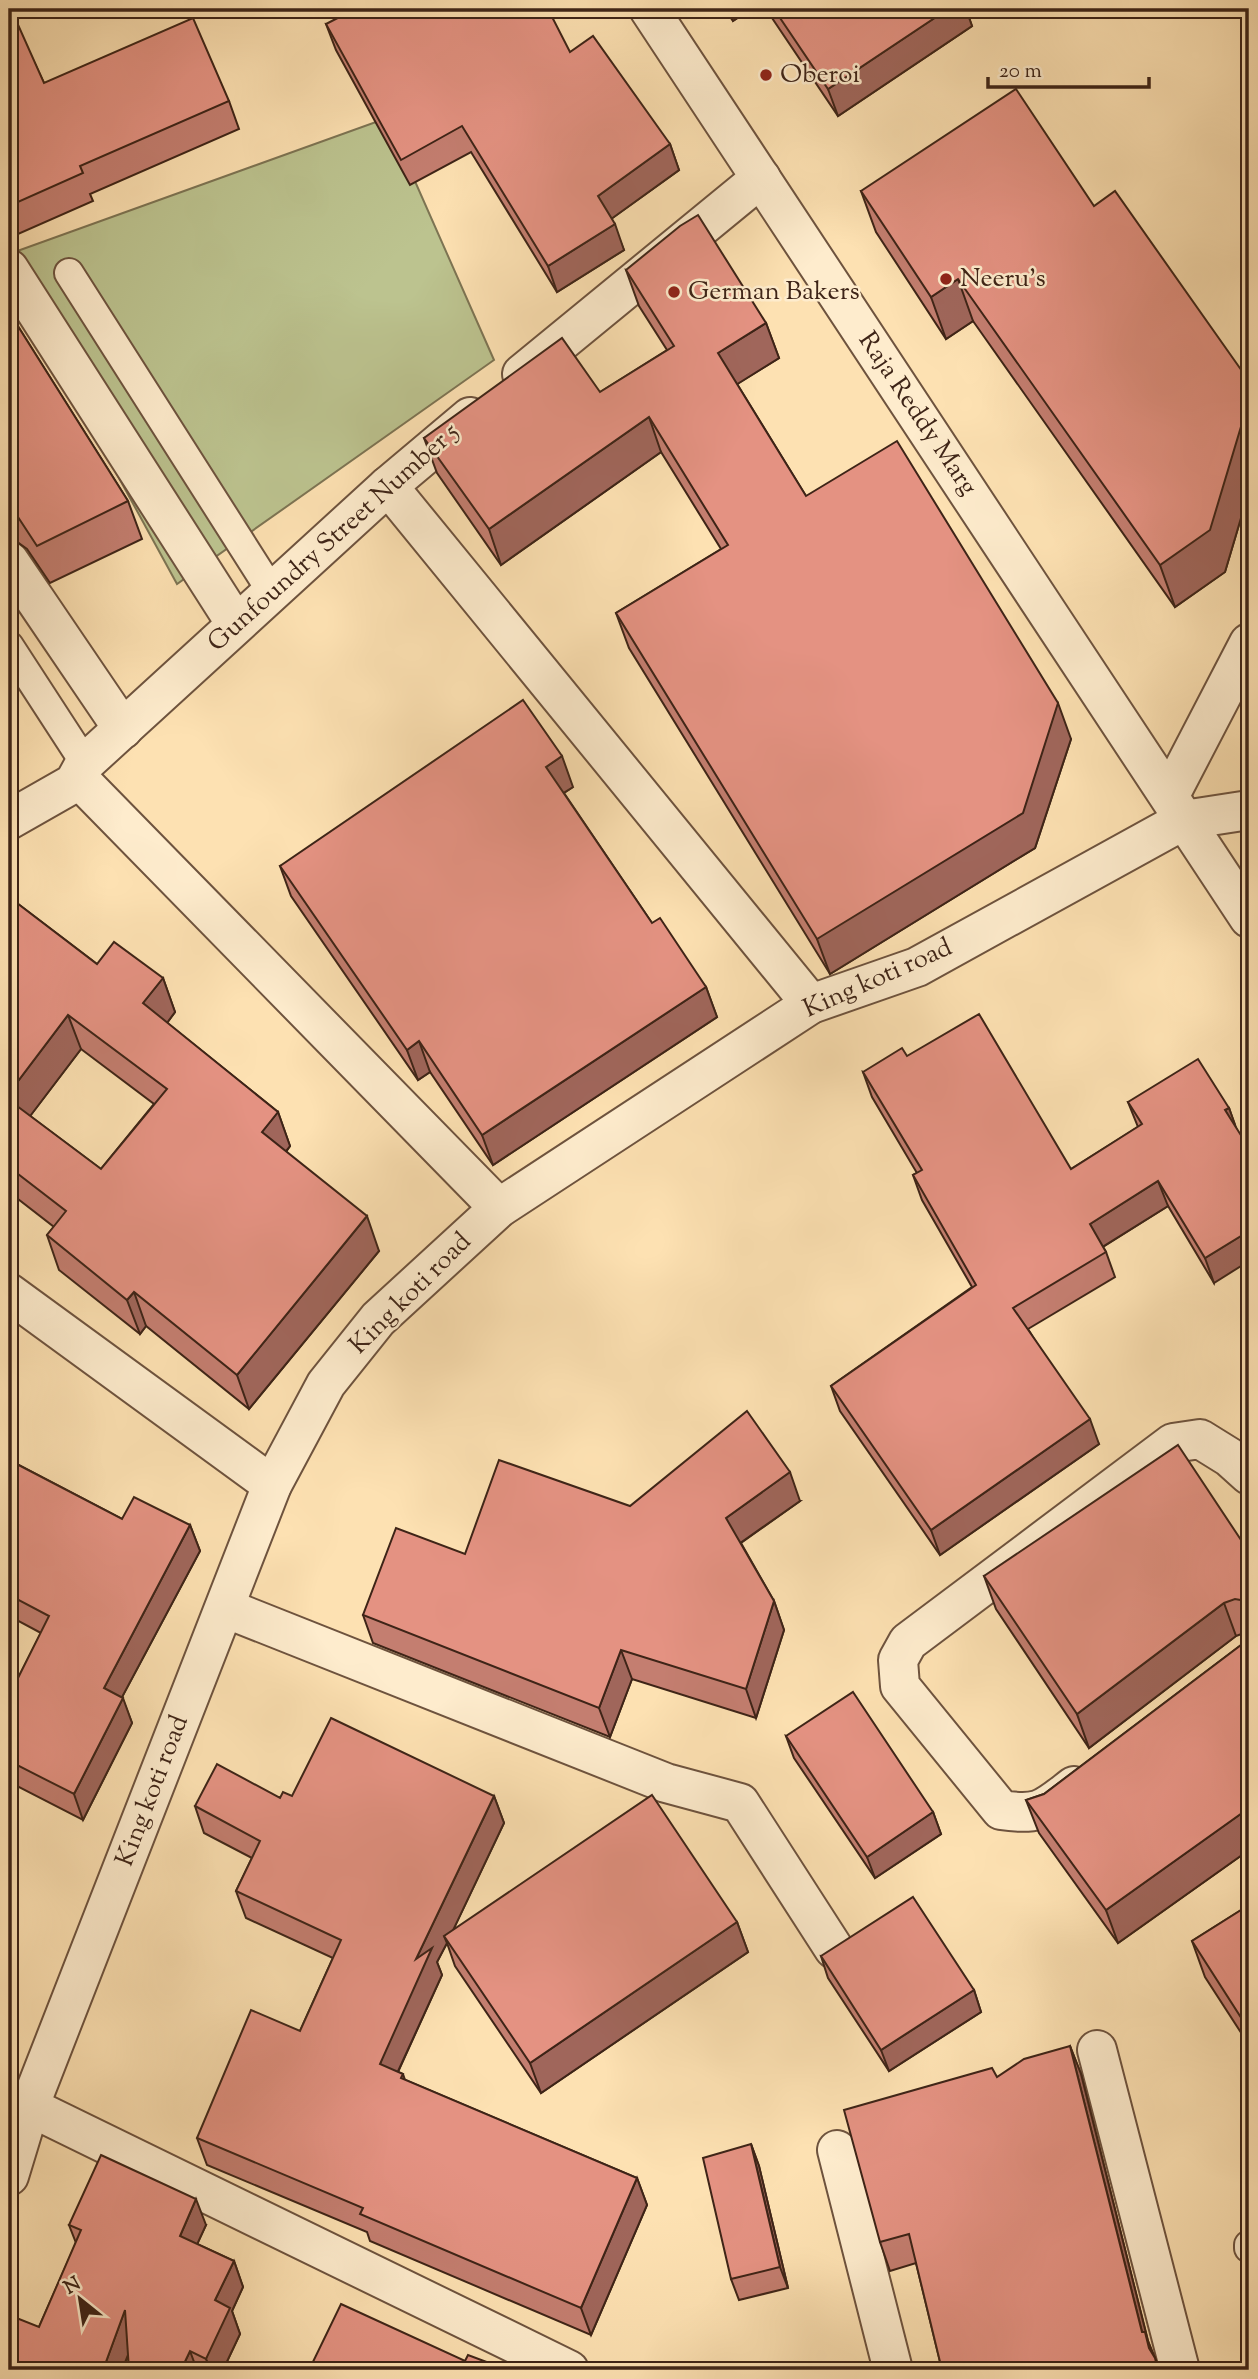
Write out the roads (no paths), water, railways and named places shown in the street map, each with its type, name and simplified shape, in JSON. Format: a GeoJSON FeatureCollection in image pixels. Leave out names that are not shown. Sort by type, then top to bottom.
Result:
{"type":"FeatureCollection","features":[{"type":"Feature","properties":{"kind":"street","name":"Raja Reddy Marg"},"geometry":{"type":"LineString","coordinates":[[649,9],[1249,918]]}},
{"type":"Feature","properties":{"kind":"street","name":"Gunfoundry Street Number 5"},"geometry":{"type":"LineString","coordinates":[[9,820],[82,770],[236,624],[388,486],[761,178]]}},
{"type":"Feature","properties":{"kind":"street"},"geometry":{"type":"LineString","coordinates":[[9,269],[236,624]]}},
{"type":"Feature","properties":{"kind":"street"},"geometry":{"type":"LineString","coordinates":[[388,486],[811,1004]]}},
{"type":"Feature","properties":{"kind":"street"},"geometry":{"type":"LineString","coordinates":[[9,561],[123,729]]}},
{"type":"Feature","properties":{"kind":"street"},"geometry":{"type":"LineString","coordinates":[[1177,807],[1249,643]]}},
{"type":"Feature","properties":{"kind":"street"},"geometry":{"type":"LineString","coordinates":[[82,770],[499,1208]]}},
{"type":"Feature","properties":{"kind":"street","name":"King koti road"},"geometry":{"type":"LineString","coordinates":[[9,2176],[30,2107],[272,1485],[326,1384],[378,1319],[499,1208],[811,1004],[917,967],[1177,807],[1249,810]]}},
{"type":"Feature","properties":{"kind":"street"},"geometry":{"type":"LineString","coordinates":[[9,1293],[272,1485]]}},
{"type":"Feature","properties":{"kind":"street"},"geometry":{"type":"LineString","coordinates":[[1097,1769],[1043,1810],[1025,1814],[1001,1810],[900,1686],[898,1660],[908,1642],[1173,1443],[1200,1439],[1229,1457],[1249,1475]]}},
{"type":"Feature","properties":{"kind":"street"},"geometry":{"type":"LineString","coordinates":[[225,1608],[666,1783],[740,1803],[834,1949]]}},
{"type":"Feature","properties":{"kind":"street"},"geometry":{"type":"LineString","coordinates":[[1097,2050],[1180,2370]]}},
{"type":"Feature","properties":{"kind":"street"},"geometry":{"type":"LineString","coordinates":[[30,2107],[569,2370]]}},
{"type":"Feature","properties":{"kind":"street"},"geometry":{"type":"LineString","coordinates":[[837,2150],[893,2370]]}},
{"type":"Feature","properties":{"kind":"lane"},"geometry":{"type":"LineString","coordinates":[[69,273],[272,592]]}},
{"type":"Feature","properties":{"kind":"lane"},"geometry":{"type":"LineString","coordinates":[[9,646],[82,770]]}},
{"type":"Feature","properties":{"kind":"place","name":"Oberoi"},"geometry":{"type":"Point","coordinates":[766,75]}},
{"type":"Feature","properties":{"kind":"place","name":"Neeru's"},"geometry":{"type":"Point","coordinates":[946,279]}},
{"type":"Feature","properties":{"kind":"place","name":"German Bakers"},"geometry":{"type":"Point","coordinates":[674,292]}}]}
